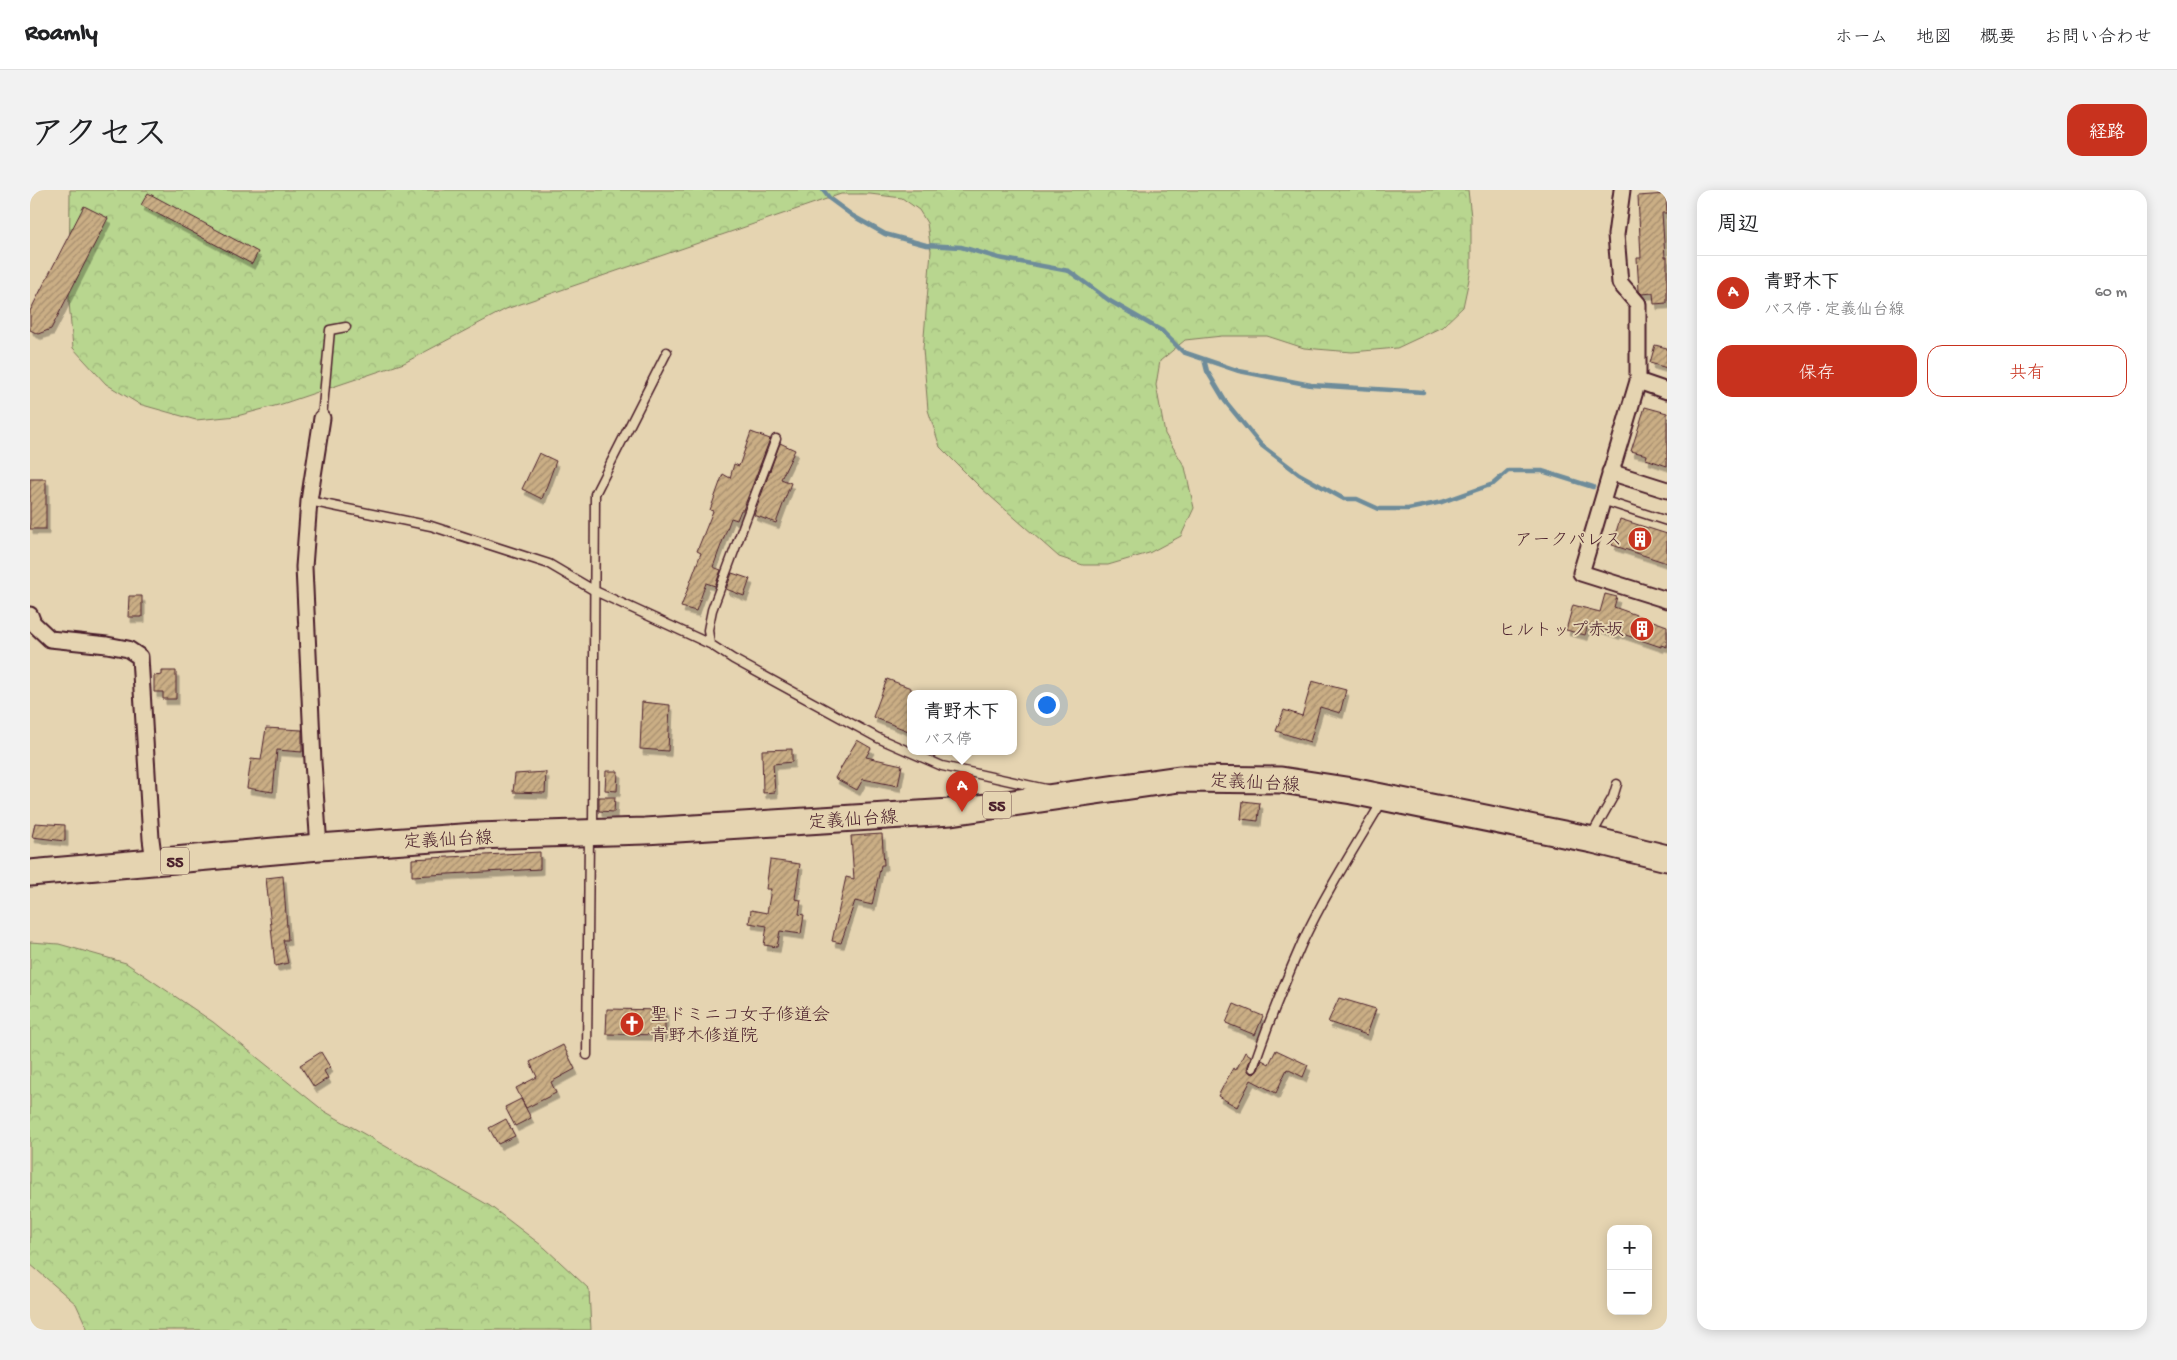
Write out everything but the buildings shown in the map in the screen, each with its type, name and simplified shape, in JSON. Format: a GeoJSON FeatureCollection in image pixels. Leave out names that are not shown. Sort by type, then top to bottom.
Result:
{"type":"FeatureCollection","features":[{"type":"Feature","properties":{"kind":"main road","name":"定義仙台線"},"geometry":{"type":"LineString","coordinates":[[30,873],[320,847],[476,836],[591,833],[942,813],[1179,779],[1281,780],[1352,790],[1667,858]]}},
{"type":"Feature","properties":{"kind":"street"},"geometry":{"type":"LineString","coordinates":[[1622,190],[1616,235],[1620,283],[1638,304],[1638,381],[1581,573],[1667,600]]}},
{"type":"Feature","properties":{"kind":"street"},"geometry":{"type":"LineString","coordinates":[[1638,381],[1667,391]]}},
{"type":"Feature","properties":{"kind":"street"},"geometry":{"type":"LineString","coordinates":[[320,847],[313,762],[304,568],[309,501],[322,418]]}},
{"type":"Feature","properties":{"kind":"street"},"geometry":{"type":"LineString","coordinates":[[1610,472],[1667,490]]}},
{"type":"Feature","properties":{"kind":"street"},"geometry":{"type":"LineString","coordinates":[[30,615],[33,623],[50,639],[107,645],[128,649],[140,656],[154,862]]}},
{"type":"Feature","properties":{"kind":"lane"},"geometry":{"type":"LineString","coordinates":[[322,418],[330,330],[346,327]]}},
{"type":"Feature","properties":{"kind":"lane"},"geometry":{"type":"LineString","coordinates":[[588,1055],[595,494],[667,352]]}},
{"type":"Feature","properties":{"kind":"lane"},"geometry":{"type":"LineString","coordinates":[[710,644],[708,630],[712,610],[776,439]]}},
{"type":"Feature","properties":{"kind":"lane"},"geometry":{"type":"LineString","coordinates":[[1602,500],[1667,521]]}},
{"type":"Feature","properties":{"kind":"lane"},"geometry":{"type":"LineString","coordinates":[[309,501],[431,526],[549,564],[595,590],[710,644],[878,738],[907,751]]}},
{"type":"Feature","properties":{"kind":"lane"},"geometry":{"type":"LineString","coordinates":[[917,755],[942,766],[1069,795]]}},
{"type":"Feature","properties":{"kind":"lane"},"geometry":{"type":"LineString","coordinates":[[1588,840],[1613,797],[1617,784]]}},
{"type":"Feature","properties":{"kind":"lane"},"geometry":{"type":"LineString","coordinates":[[1253,1068],[1303,943],[1384,798]]}},
{"type":"Feature","properties":{"kind":"green space"},"geometry":{"type":"Polygon","coordinates":[[[70,190],[1468,190],[1471,217],[1471,270],[1463,307],[1442,327],[1397,348],[1352,352],[1304,348],[1267,336],[1222,336],[1185,340],[1160,361],[1156,385],[1165,434],[1185,467],[1194,508],[1181,536],[1149,553],[1108,565],[1083,565],[1059,557],[981,488],[940,447],[928,410],[923,349],[931,251],[927,223],[919,210],[902,198],[870,194],[841,194],[506,309],[404,363],[282,404],[237,416],[196,420],[139,404],[106,384],[73,348],[69,302],[70,190]]]}},
{"type":"Feature","properties":{"kind":"green space"},"geometry":{"type":"Polygon","coordinates":[[[30,942],[59,944],[126,963],[213,1022],[324,1111],[490,1206],[545,1248],[589,1289],[591,1330],[88,1330],[76,1304],[30,1264],[30,942]]]}},
{"type":"Feature","properties":{"kind":"waterway"},"geometry":{"type":"LineString","coordinates":[[823,190],[830,199],[853,216],[885,234],[926,245],[961,247],[999,258],[1069,271],[1110,301],[1162,331],[1183,352],[1239,371],[1311,385],[1423,392]]}},
{"type":"Feature","properties":{"kind":"waterway"},"geometry":{"type":"LineString","coordinates":[[1204,359],[1207,371],[1225,401],[1261,445],[1299,474],[1344,499],[1357,499],[1379,509],[1408,509],[1442,502],[1493,484],[1508,471],[1542,471],[1593,487]]}},
{"type":"Feature","properties":{"kind":"place","name":"アークパレス"},"geometry":{"type":"Point","coordinates":[1640,539]}},
{"type":"Feature","properties":{"kind":"place","name":"ヒルトップ赤坂"},"geometry":{"type":"Point","coordinates":[1642,629]}},
{"type":"Feature","properties":{"kind":"place","name":"青野木下"},"geometry":{"type":"Point","coordinates":[962,812]}},
{"type":"Feature","properties":{"kind":"place","name":"聖ドミニコ女子修道会 青野木修道院"},"geometry":{"type":"Point","coordinates":[632,1024]}}]}
